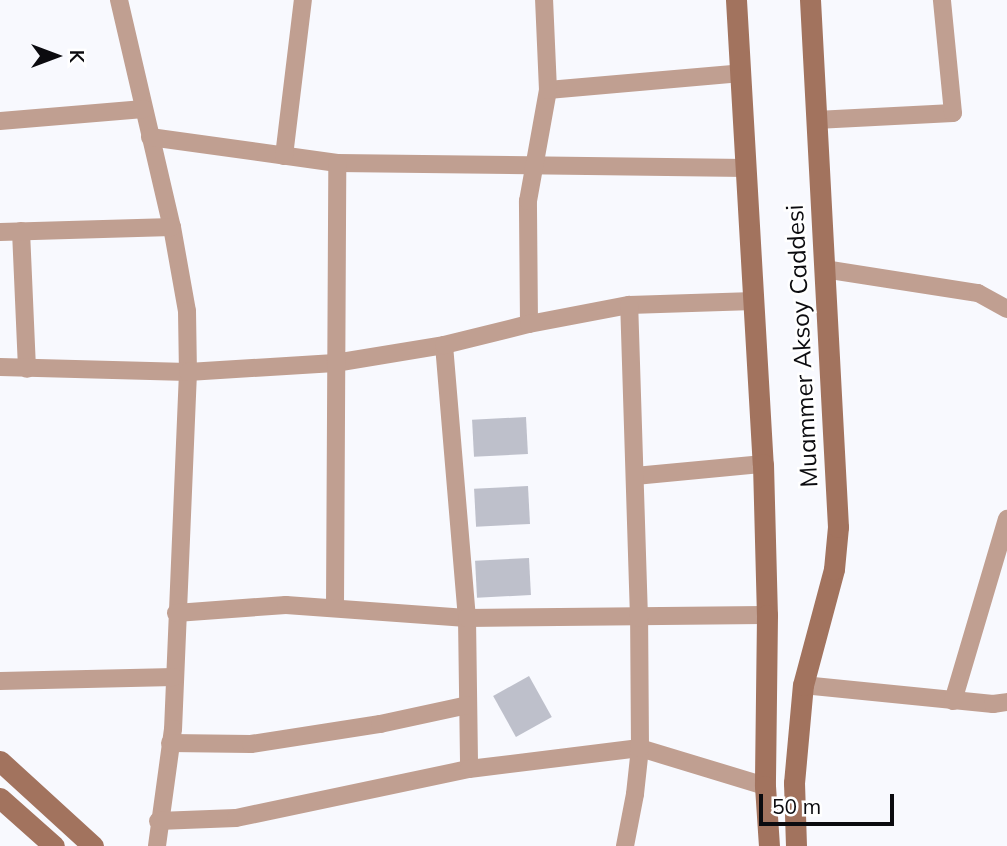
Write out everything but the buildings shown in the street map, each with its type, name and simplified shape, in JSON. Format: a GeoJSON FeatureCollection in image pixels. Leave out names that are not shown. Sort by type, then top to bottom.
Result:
{"type":"FeatureCollection","features":[{"type":"Feature","properties":{"kind":"main road","name":"Muammer Aksoy Caddesi"},"geometry":{"type":"LineString","coordinates":[[736,0],[763,464],[767,615],[765,786],[768,846]]}},
{"type":"Feature","properties":{"kind":"main road","name":"Muammer Aksoy Caddesi"},"geometry":{"type":"LineString","coordinates":[[796,846],[793,783],[803,685],[834,569],[838,527],[810,0]]}},
{"type":"Feature","properties":{"kind":"main road"},"geometry":{"type":"LineString","coordinates":[[0,761],[93,846]]}},
{"type":"Feature","properties":{"kind":"main road"},"geometry":{"type":"LineString","coordinates":[[0,798],[54,846]]}},
{"type":"Feature","properties":{"kind":"street"},"geometry":{"type":"LineString","coordinates":[[119,0],[173,227],[187,311],[188,372],[174,677],[170,743],[157,846]]}},
{"type":"Feature","properties":{"kind":"street"},"geometry":{"type":"LineString","coordinates":[[284,156],[303,0]]}},
{"type":"Feature","properties":{"kind":"street"},"geometry":{"type":"LineString","coordinates":[[529,324],[528,201],[548,90],[544,0]]}},
{"type":"Feature","properties":{"kind":"street"},"geometry":{"type":"LineString","coordinates":[[816,120],[953,113],[942,0]]}},
{"type":"Feature","properties":{"kind":"street"},"geometry":{"type":"LineString","coordinates":[[548,90],[741,73]]}},
{"type":"Feature","properties":{"kind":"street"},"geometry":{"type":"LineString","coordinates":[[0,121],[143,109]]}},
{"type":"Feature","properties":{"kind":"street"},"geometry":{"type":"LineString","coordinates":[[150,137],[337,163],[746,168]]}},
{"type":"Feature","properties":{"kind":"street"},"geometry":{"type":"LineString","coordinates":[[335,607],[337,163]]}},
{"type":"Feature","properties":{"kind":"street"},"geometry":{"type":"LineString","coordinates":[[0,232],[173,227]]}},
{"type":"Feature","properties":{"kind":"street"},"geometry":{"type":"LineString","coordinates":[[22,231],[27,369]]}},
{"type":"Feature","properties":{"kind":"street"},"geometry":{"type":"LineString","coordinates":[[824,269],[978,293],[1007,309]]}},
{"type":"Feature","properties":{"kind":"street"},"geometry":{"type":"LineString","coordinates":[[0,367],[188,372],[335,363],[444,345],[529,324],[629,305],[754,301]]}},
{"type":"Feature","properties":{"kind":"street"},"geometry":{"type":"LineString","coordinates":[[625,846],[635,794],[639,748],[639,618],[629,305]]}},
{"type":"Feature","properties":{"kind":"street"},"geometry":{"type":"LineString","coordinates":[[444,345],[467,618],[469,769]]}},
{"type":"Feature","properties":{"kind":"street"},"geometry":{"type":"LineString","coordinates":[[635,476],[763,464]]}},
{"type":"Feature","properties":{"kind":"street"},"geometry":{"type":"LineString","coordinates":[[953,701],[1007,519]]}},
{"type":"Feature","properties":{"kind":"street"},"geometry":{"type":"LineString","coordinates":[[176,613],[286,606],[335,607],[467,618],[767,615]]}},
{"type":"Feature","properties":{"kind":"street"},"geometry":{"type":"LineString","coordinates":[[0,681],[174,677]]}},
{"type":"Feature","properties":{"kind":"street"},"geometry":{"type":"LineString","coordinates":[[803,685],[953,701],[1007,702]]}},
{"type":"Feature","properties":{"kind":"street"},"geometry":{"type":"LineString","coordinates":[[170,743],[251,744],[380,724],[468,705]]}},
{"type":"Feature","properties":{"kind":"street"},"geometry":{"type":"LineString","coordinates":[[159,821],[236,818],[469,769],[639,748],[765,786]]}}]}
